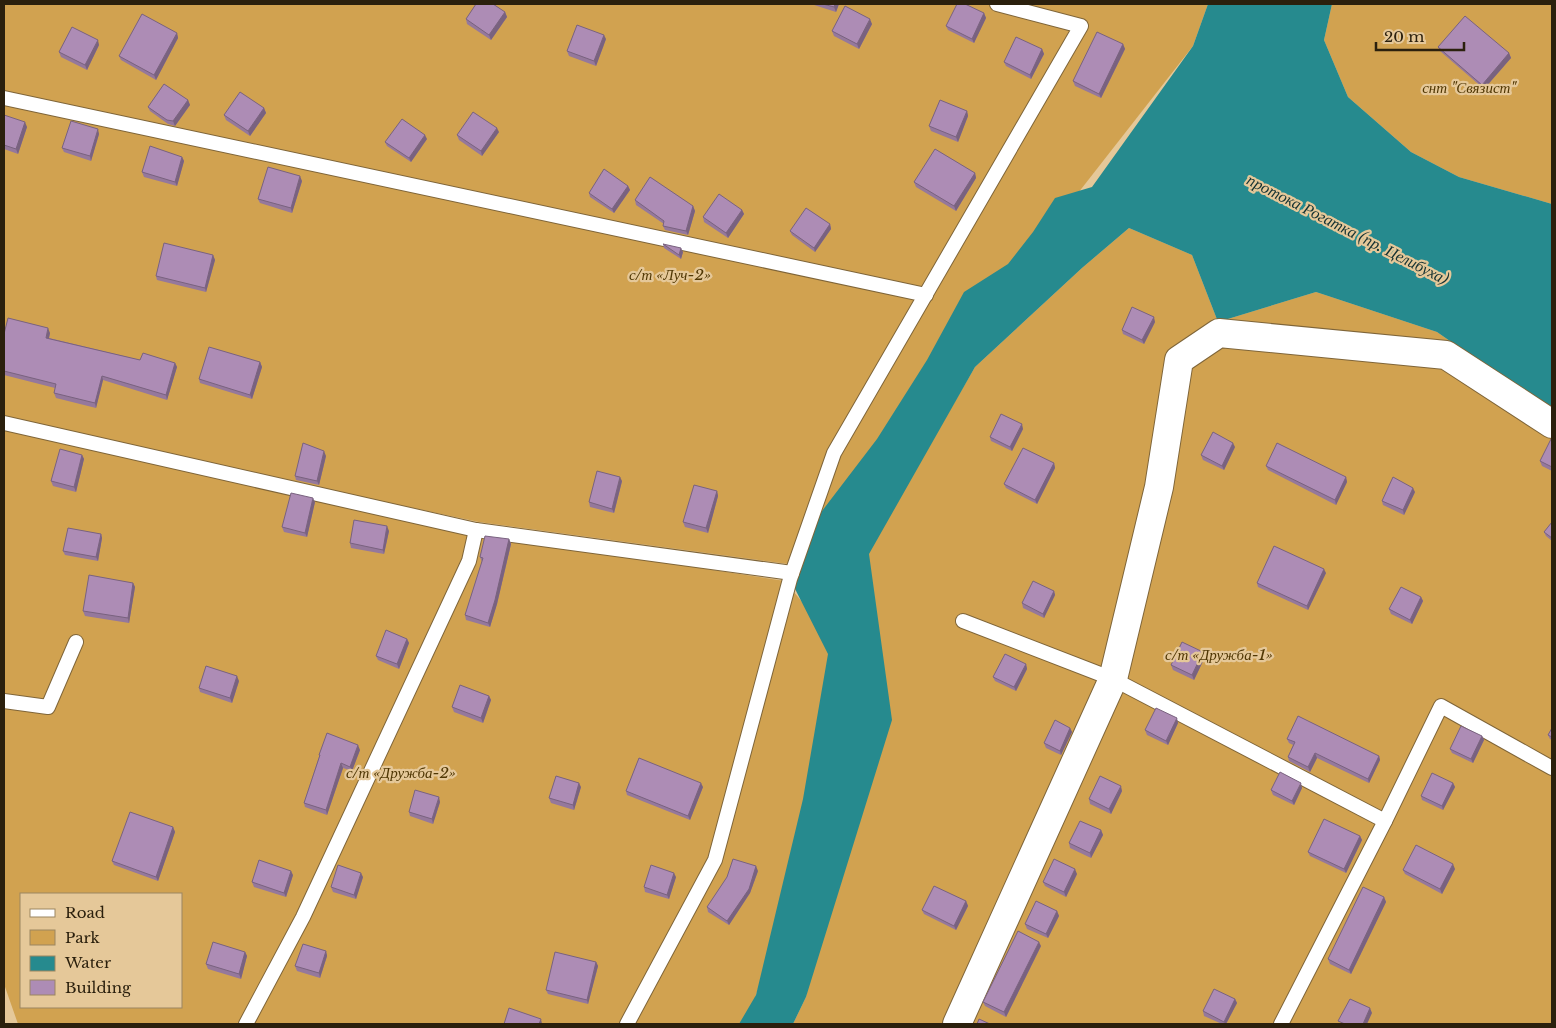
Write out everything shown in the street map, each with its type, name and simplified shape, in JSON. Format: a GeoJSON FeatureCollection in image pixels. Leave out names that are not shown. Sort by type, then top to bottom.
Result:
{"type":"FeatureCollection","features":[{"type":"Feature","properties":{"kind":"street"},"geometry":{"type":"LineString","coordinates":[[957,1024],[1114,679],[1159,487],[1178,360],[1219,334],[1446,356],[1552,424]]}},
{"type":"Feature","properties":{"kind":"lane"},"geometry":{"type":"LineString","coordinates":[[628,1024],[714,860],[792,573],[834,453],[1081,26],[998,4]]}},
{"type":"Feature","properties":{"kind":"lane"},"geometry":{"type":"LineString","coordinates":[[4,98],[926,295]]}},
{"type":"Feature","properties":{"kind":"lane"},"geometry":{"type":"LineString","coordinates":[[4,423],[44,434],[476,530],[792,573]]}},
{"type":"Feature","properties":{"kind":"lane"},"geometry":{"type":"LineString","coordinates":[[246,1024],[303,917],[465,570],[476,530]]}},
{"type":"Feature","properties":{"kind":"lane"},"geometry":{"type":"LineString","coordinates":[[963,621],[1114,679],[1385,821]]}},
{"type":"Feature","properties":{"kind":"lane"},"geometry":{"type":"LineString","coordinates":[[4,701],[48,707],[76,642]]}},
{"type":"Feature","properties":{"kind":"lane"},"geometry":{"type":"LineString","coordinates":[[1281,1024],[1385,821],[1441,706],[1552,768]]}},
{"type":"Feature","properties":{"kind":"green space","name":"с/т «Луч-2»"},"geometry":{"type":"Polygon","coordinates":[[[4,4],[1208,4],[1193,46],[788,564],[479,522],[46,430],[4,419],[4,4]]]}},
{"type":"Feature","properties":{"kind":"green space","name":"снт \"Связист\""},"geometry":{"type":"Polygon","coordinates":[[[1332,4],[1552,4],[1552,204],[1459,177],[1411,152],[1348,97],[1324,40],[1332,4]]]}},
{"type":"Feature","properties":{"kind":"green space","name":"с/т «Дружба-1»"},"geometry":{"type":"Polygon","coordinates":[[[1129,228],[1192,255],[1218,322],[1316,292],[1437,332],[1552,412],[1552,1024],[793,1024],[806,997],[864,558],[975,367],[1082,268],[1129,228]]]}},
{"type":"Feature","properties":{"kind":"green space","name":"с/т «Дружба-2»"},"geometry":{"type":"Polygon","coordinates":[[[4,428],[477,534],[785,581],[842,651],[824,790],[752,1007],[742,1024],[18,1024],[4,984],[4,428]]]}},
{"type":"Feature","properties":{"kind":"water","name":"протока Рогатка (пр. Целибуха)"},"geometry":{"type":"Polygon","coordinates":[[[1208,4],[1332,4],[1324,40],[1348,97],[1411,152],[1459,177],[1552,204],[1552,412],[1437,332],[1316,292],[1218,322],[1192,255],[1129,228],[1082,268],[975,367],[869,554],[892,720],[806,997],[793,1024],[739,1024],[756,995],[803,799],[828,654],[790,579],[806,532],[877,439],[927,360],[964,292],[1008,264],[1033,232],[1055,198],[1092,187],[1193,46],[1208,4]]]}},
{"type":"Feature","properties":{"kind":"building"},"geometry":{"type":"Polygon","coordinates":[[[476,4],[493,4],[505,12],[489,35],[466,19],[476,4]]]}},
{"type":"Feature","properties":{"kind":"building"},"geometry":{"type":"Polygon","coordinates":[[[823,4],[835,4],[834,7],[823,4]]]}},
{"type":"Feature","properties":{"kind":"building"},"geometry":{"type":"Polygon","coordinates":[[[957,4],[965,4],[984,13],[972,39],[946,26],[957,4]]]}},
{"type":"Feature","properties":{"kind":"building"},"geometry":{"type":"Polygon","coordinates":[[[845,6],[870,19],[857,44],[832,31],[845,6]]]}},
{"type":"Feature","properties":{"kind":"building"},"geometry":{"type":"Polygon","coordinates":[[[142,14],[177,33],[154,75],[119,56],[142,14]]]}},
{"type":"Feature","properties":{"kind":"building"},"geometry":{"type":"Polygon","coordinates":[[[1465,16],[1509,53],[1482,85],[1438,47],[1465,16]]]}},
{"type":"Feature","properties":{"kind":"building"},"geometry":{"type":"Polygon","coordinates":[[[577,25],[604,35],[594,61],[567,51],[577,25]]]}},
{"type":"Feature","properties":{"kind":"building"},"geometry":{"type":"Polygon","coordinates":[[[72,27],[98,40],[85,65],[59,52],[72,27]]]}},
{"type":"Feature","properties":{"kind":"building"},"geometry":{"type":"Polygon","coordinates":[[[1097,32],[1123,44],[1099,94],[1073,81],[1097,32]]]}},
{"type":"Feature","properties":{"kind":"building"},"geometry":{"type":"Polygon","coordinates":[[[1016,37],[1042,49],[1030,75],[1004,62],[1016,37]]]}},
{"type":"Feature","properties":{"kind":"building"},"geometry":{"type":"Polygon","coordinates":[[[164,84],[188,100],[173,121],[167,120],[148,107],[164,84]]]}},
{"type":"Feature","properties":{"kind":"building"},"geometry":{"type":"Polygon","coordinates":[[[240,92],[264,108],[248,131],[224,115],[240,92]]]}},
{"type":"Feature","properties":{"kind":"building"},"geometry":{"type":"Polygon","coordinates":[[[940,100],[967,111],[956,137],[929,126],[940,100]]]}},
{"type":"Feature","properties":{"kind":"building"},"geometry":{"type":"Polygon","coordinates":[[[473,112],[497,128],[481,151],[457,135],[473,112]]]}},
{"type":"Feature","properties":{"kind":"building"},"geometry":{"type":"Polygon","coordinates":[[[4,115],[25,122],[16,149],[4,145],[4,115]]]}},
{"type":"Feature","properties":{"kind":"building"},"geometry":{"type":"Polygon","coordinates":[[[402,119],[425,135],[409,158],[385,142],[402,119]]]}},
{"type":"Feature","properties":{"kind":"building"},"geometry":{"type":"Polygon","coordinates":[[[71,121],[98,129],[90,156],[62,148],[71,121]]]}},
{"type":"Feature","properties":{"kind":"building"},"geometry":{"type":"Polygon","coordinates":[[[150,146],[182,157],[175,182],[142,172],[150,146]]]}},
{"type":"Feature","properties":{"kind":"building"},"geometry":{"type":"Polygon","coordinates":[[[935,149],[975,173],[954,206],[914,182],[935,149]]]}},
{"type":"Feature","properties":{"kind":"building"},"geometry":{"type":"Polygon","coordinates":[[[268,167],[300,176],[291,208],[258,199],[268,167]]]}},
{"type":"Feature","properties":{"kind":"building"},"geometry":{"type":"Polygon","coordinates":[[[604,169],[628,186],[612,209],[589,193],[604,169]]]}},
{"type":"Feature","properties":{"kind":"building"},"geometry":{"type":"Polygon","coordinates":[[[650,177],[693,206],[686,231],[663,226],[664,221],[635,200],[650,177]]]}},
{"type":"Feature","properties":{"kind":"building"},"geometry":{"type":"Polygon","coordinates":[[[719,194],[742,210],[726,233],[703,217],[719,194]]]}},
{"type":"Feature","properties":{"kind":"building"},"geometry":{"type":"Polygon","coordinates":[[[806,208],[830,224],[814,248],[790,231],[806,208]]]}},
{"type":"Feature","properties":{"kind":"building"},"geometry":{"type":"Polygon","coordinates":[[[164,243],[213,255],[205,288],[156,276],[164,243]]]}},
{"type":"Feature","properties":{"kind":"building"},"geometry":{"type":"Polygon","coordinates":[[[663,244],[681,248],[679,255],[663,244]]]}},
{"type":"Feature","properties":{"kind":"building"},"geometry":{"type":"Polygon","coordinates":[[[1132,307],[1154,317],[1142,340],[1122,330],[1132,307]]]}},
{"type":"Feature","properties":{"kind":"building"},"geometry":{"type":"Polygon","coordinates":[[[8,318],[48,328],[46,338],[140,360],[143,353],[175,363],[166,395],[102,376],[95,403],[54,393],[56,384],[4,371],[4,334],[8,318]]]}},
{"type":"Feature","properties":{"kind":"building"},"geometry":{"type":"Polygon","coordinates":[[[209,347],[260,362],[250,395],[199,379],[209,347]]]}},
{"type":"Feature","properties":{"kind":"building"},"geometry":{"type":"Polygon","coordinates":[[[1001,414],[1022,424],[1010,447],[990,437],[1001,414]]]}},
{"type":"Feature","properties":{"kind":"building"},"geometry":{"type":"Polygon","coordinates":[[[1213,432],[1233,443],[1222,466],[1201,455],[1213,432]]]}},
{"type":"Feature","properties":{"kind":"building"},"geometry":{"type":"Polygon","coordinates":[[[1552,439],[1552,467],[1540,461],[1552,439]]]}},
{"type":"Feature","properties":{"kind":"building"},"geometry":{"type":"Polygon","coordinates":[[[303,443],[324,451],[317,481],[295,476],[303,443]]]}},
{"type":"Feature","properties":{"kind":"building"},"geometry":{"type":"Polygon","coordinates":[[[1277,443],[1346,477],[1335,500],[1266,466],[1277,443]]]}},
{"type":"Feature","properties":{"kind":"building"},"geometry":{"type":"Polygon","coordinates":[[[1023,448],[1054,463],[1035,500],[1004,484],[1023,448]]]}},
{"type":"Feature","properties":{"kind":"building"},"geometry":{"type":"Polygon","coordinates":[[[60,449],[82,455],[74,487],[51,481],[60,449]]]}},
{"type":"Feature","properties":{"kind":"building"},"geometry":{"type":"Polygon","coordinates":[[[597,471],[620,477],[612,509],[589,502],[597,471]]]}},
{"type":"Feature","properties":{"kind":"building"},"geometry":{"type":"Polygon","coordinates":[[[1393,477],[1413,488],[1403,510],[1382,501],[1393,477]]]}},
{"type":"Feature","properties":{"kind":"building"},"geometry":{"type":"Polygon","coordinates":[[[694,485],[717,491],[706,528],[683,522],[694,485]]]}},
{"type":"Feature","properties":{"kind":"building"},"geometry":{"type":"Polygon","coordinates":[[[291,493],[313,498],[305,533],[282,527],[291,493]]]}},
{"type":"Feature","properties":{"kind":"building"},"geometry":{"type":"Polygon","coordinates":[[[354,520],[387,526],[383,550],[350,543],[354,520]]]}},
{"type":"Feature","properties":{"kind":"building"},"geometry":{"type":"Polygon","coordinates":[[[1552,522],[1552,538],[1544,532],[1552,522]]]}},
{"type":"Feature","properties":{"kind":"building"},"geometry":{"type":"Polygon","coordinates":[[[68,528],[101,534],[96,557],[63,551],[68,528]]]}},
{"type":"Feature","properties":{"kind":"building"},"geometry":{"type":"Polygon","coordinates":[[[485,536],[509,539],[488,623],[465,615],[483,558],[480,557],[485,536]]]}},
{"type":"Feature","properties":{"kind":"building"},"geometry":{"type":"Polygon","coordinates":[[[1274,546],[1324,569],[1307,606],[1257,583],[1274,546]]]}},
{"type":"Feature","properties":{"kind":"building"},"geometry":{"type":"Polygon","coordinates":[[[89,575],[133,583],[128,618],[83,611],[89,575]]]}},
{"type":"Feature","properties":{"kind":"building"},"geometry":{"type":"Polygon","coordinates":[[[1033,581],[1054,591],[1043,614],[1022,603],[1033,581]]]}},
{"type":"Feature","properties":{"kind":"building"},"geometry":{"type":"Polygon","coordinates":[[[1401,587],[1421,597],[1410,620],[1389,609],[1401,587]]]}},
{"type":"Feature","properties":{"kind":"building"},"geometry":{"type":"Polygon","coordinates":[[[386,630],[407,639],[397,664],[376,656],[386,630]]]}},
{"type":"Feature","properties":{"kind":"building"},"geometry":{"type":"Polygon","coordinates":[[[1182,642],[1203,652],[1192,675],[1171,665],[1182,642]]]}},
{"type":"Feature","properties":{"kind":"building"},"geometry":{"type":"Polygon","coordinates":[[[1005,654],[1026,664],[1014,687],[993,677],[1005,654]]]}},
{"type":"Feature","properties":{"kind":"building"},"geometry":{"type":"Polygon","coordinates":[[[206,666],[237,676],[230,698],[199,688],[206,666]]]}},
{"type":"Feature","properties":{"kind":"building"},"geometry":{"type":"Polygon","coordinates":[[[460,685],[489,696],[481,718],[452,707],[460,685]]]}},
{"type":"Feature","properties":{"kind":"building"},"geometry":{"type":"Polygon","coordinates":[[[1156,708],[1177,718],[1166,741],[1145,730],[1156,708]]]}},
{"type":"Feature","properties":{"kind":"building"},"geometry":{"type":"Polygon","coordinates":[[[1298,716],[1379,756],[1368,779],[1315,753],[1308,767],[1288,757],[1295,742],[1287,739],[1298,716]]]}},
{"type":"Feature","properties":{"kind":"building"},"geometry":{"type":"Polygon","coordinates":[[[1055,720],[1070,728],[1060,751],[1044,743],[1055,720]]]}},
{"type":"Feature","properties":{"kind":"building"},"geometry":{"type":"Polygon","coordinates":[[[1461,726],[1482,736],[1471,759],[1450,749],[1461,726]]]}},
{"type":"Feature","properties":{"kind":"building"},"geometry":{"type":"Polygon","coordinates":[[[1552,728],[1552,737],[1548,735],[1552,728]]]}},
{"type":"Feature","properties":{"kind":"building"},"geometry":{"type":"Polygon","coordinates":[[[327,733],[358,745],[350,767],[341,763],[326,810],[304,803],[327,733]]]}},
{"type":"Feature","properties":{"kind":"building"},"geometry":{"type":"Polygon","coordinates":[[[639,758],[701,783],[688,816],[626,791],[639,758]]]}},
{"type":"Feature","properties":{"kind":"building"},"geometry":{"type":"Polygon","coordinates":[[[1280,772],[1301,783],[1292,801],[1271,790],[1280,772]]]}},
{"type":"Feature","properties":{"kind":"building"},"geometry":{"type":"Polygon","coordinates":[[[1432,773],[1453,783],[1442,806],[1421,796],[1432,773]]]}},
{"type":"Feature","properties":{"kind":"building"},"geometry":{"type":"Polygon","coordinates":[[[556,776],[579,783],[573,805],[549,798],[556,776]]]}},
{"type":"Feature","properties":{"kind":"building"},"geometry":{"type":"Polygon","coordinates":[[[1100,776],[1121,786],[1109,809],[1089,799],[1100,776]]]}},
{"type":"Feature","properties":{"kind":"building"},"geometry":{"type":"Polygon","coordinates":[[[415,790],[439,797],[432,819],[409,812],[415,790]]]}},
{"type":"Feature","properties":{"kind":"building"},"geometry":{"type":"Polygon","coordinates":[[[130,812],[173,827],[156,877],[112,861],[130,812]]]}},
{"type":"Feature","properties":{"kind":"building"},"geometry":{"type":"Polygon","coordinates":[[[1324,819],[1360,836],[1344,869],[1308,852],[1324,819]]]}},
{"type":"Feature","properties":{"kind":"building"},"geometry":{"type":"Polygon","coordinates":[[[1080,821],[1101,830],[1090,853],[1069,843],[1080,821]]]}},
{"type":"Feature","properties":{"kind":"building"},"geometry":{"type":"Polygon","coordinates":[[[1416,845],[1453,864],[1440,889],[1403,870],[1416,845]]]}},
{"type":"Feature","properties":{"kind":"building"},"geometry":{"type":"Polygon","coordinates":[[[733,859],[756,866],[749,889],[727,921],[707,907],[727,877],[733,859]]]}},
{"type":"Feature","properties":{"kind":"building"},"geometry":{"type":"Polygon","coordinates":[[[1054,859],[1075,869],[1064,892],[1043,882],[1054,859]]]}},
{"type":"Feature","properties":{"kind":"building"},"geometry":{"type":"Polygon","coordinates":[[[259,860],[291,871],[284,893],[252,882],[259,860]]]}},
{"type":"Feature","properties":{"kind":"building"},"geometry":{"type":"Polygon","coordinates":[[[338,865],[361,873],[354,895],[331,887],[338,865]]]}},
{"type":"Feature","properties":{"kind":"building"},"geometry":{"type":"Polygon","coordinates":[[[651,865],[674,873],[667,895],[644,887],[651,865]]]}},
{"type":"Feature","properties":{"kind":"building"},"geometry":{"type":"Polygon","coordinates":[[[934,886],[966,901],[954,926],[922,910],[934,886]]]}},
{"type":"Feature","properties":{"kind":"building"},"geometry":{"type":"Polygon","coordinates":[[[1363,887],[1384,897],[1349,970],[1328,959],[1363,887]]]}},
{"type":"Feature","properties":{"kind":"building"},"geometry":{"type":"Polygon","coordinates":[[[1036,901],[1057,911],[1046,934],[1025,924],[1036,901]]]}},
{"type":"Feature","properties":{"kind":"building"},"geometry":{"type":"Polygon","coordinates":[[[1018,931],[1039,942],[1004,1012],[983,1002],[1018,931]]]}},
{"type":"Feature","properties":{"kind":"building"},"geometry":{"type":"Polygon","coordinates":[[[213,942],[245,952],[239,974],[206,964],[213,942]]]}},
{"type":"Feature","properties":{"kind":"building"},"geometry":{"type":"Polygon","coordinates":[[[303,944],[326,951],[319,973],[295,966],[303,944]]]}},
{"type":"Feature","properties":{"kind":"building"},"geometry":{"type":"Polygon","coordinates":[[[555,952],[596,962],[587,1000],[546,990],[555,952]]]}},
{"type":"Feature","properties":{"kind":"building"},"geometry":{"type":"Polygon","coordinates":[[[1214,989],[1235,999],[1224,1022],[1203,1011],[1214,989]]]}},
{"type":"Feature","properties":{"kind":"building"},"geometry":{"type":"Polygon","coordinates":[[[1350,999],[1370,1008],[1363,1024],[1345,1024],[1338,1021],[1350,999]]]}},
{"type":"Feature","properties":{"kind":"building"},"geometry":{"type":"Polygon","coordinates":[[[509,1008],[541,1019],[539,1024],[504,1024],[509,1008]]]}},
{"type":"Feature","properties":{"kind":"building"},"geometry":{"type":"Polygon","coordinates":[[[979,1019],[990,1024],[977,1024],[979,1019]]]}}]}
